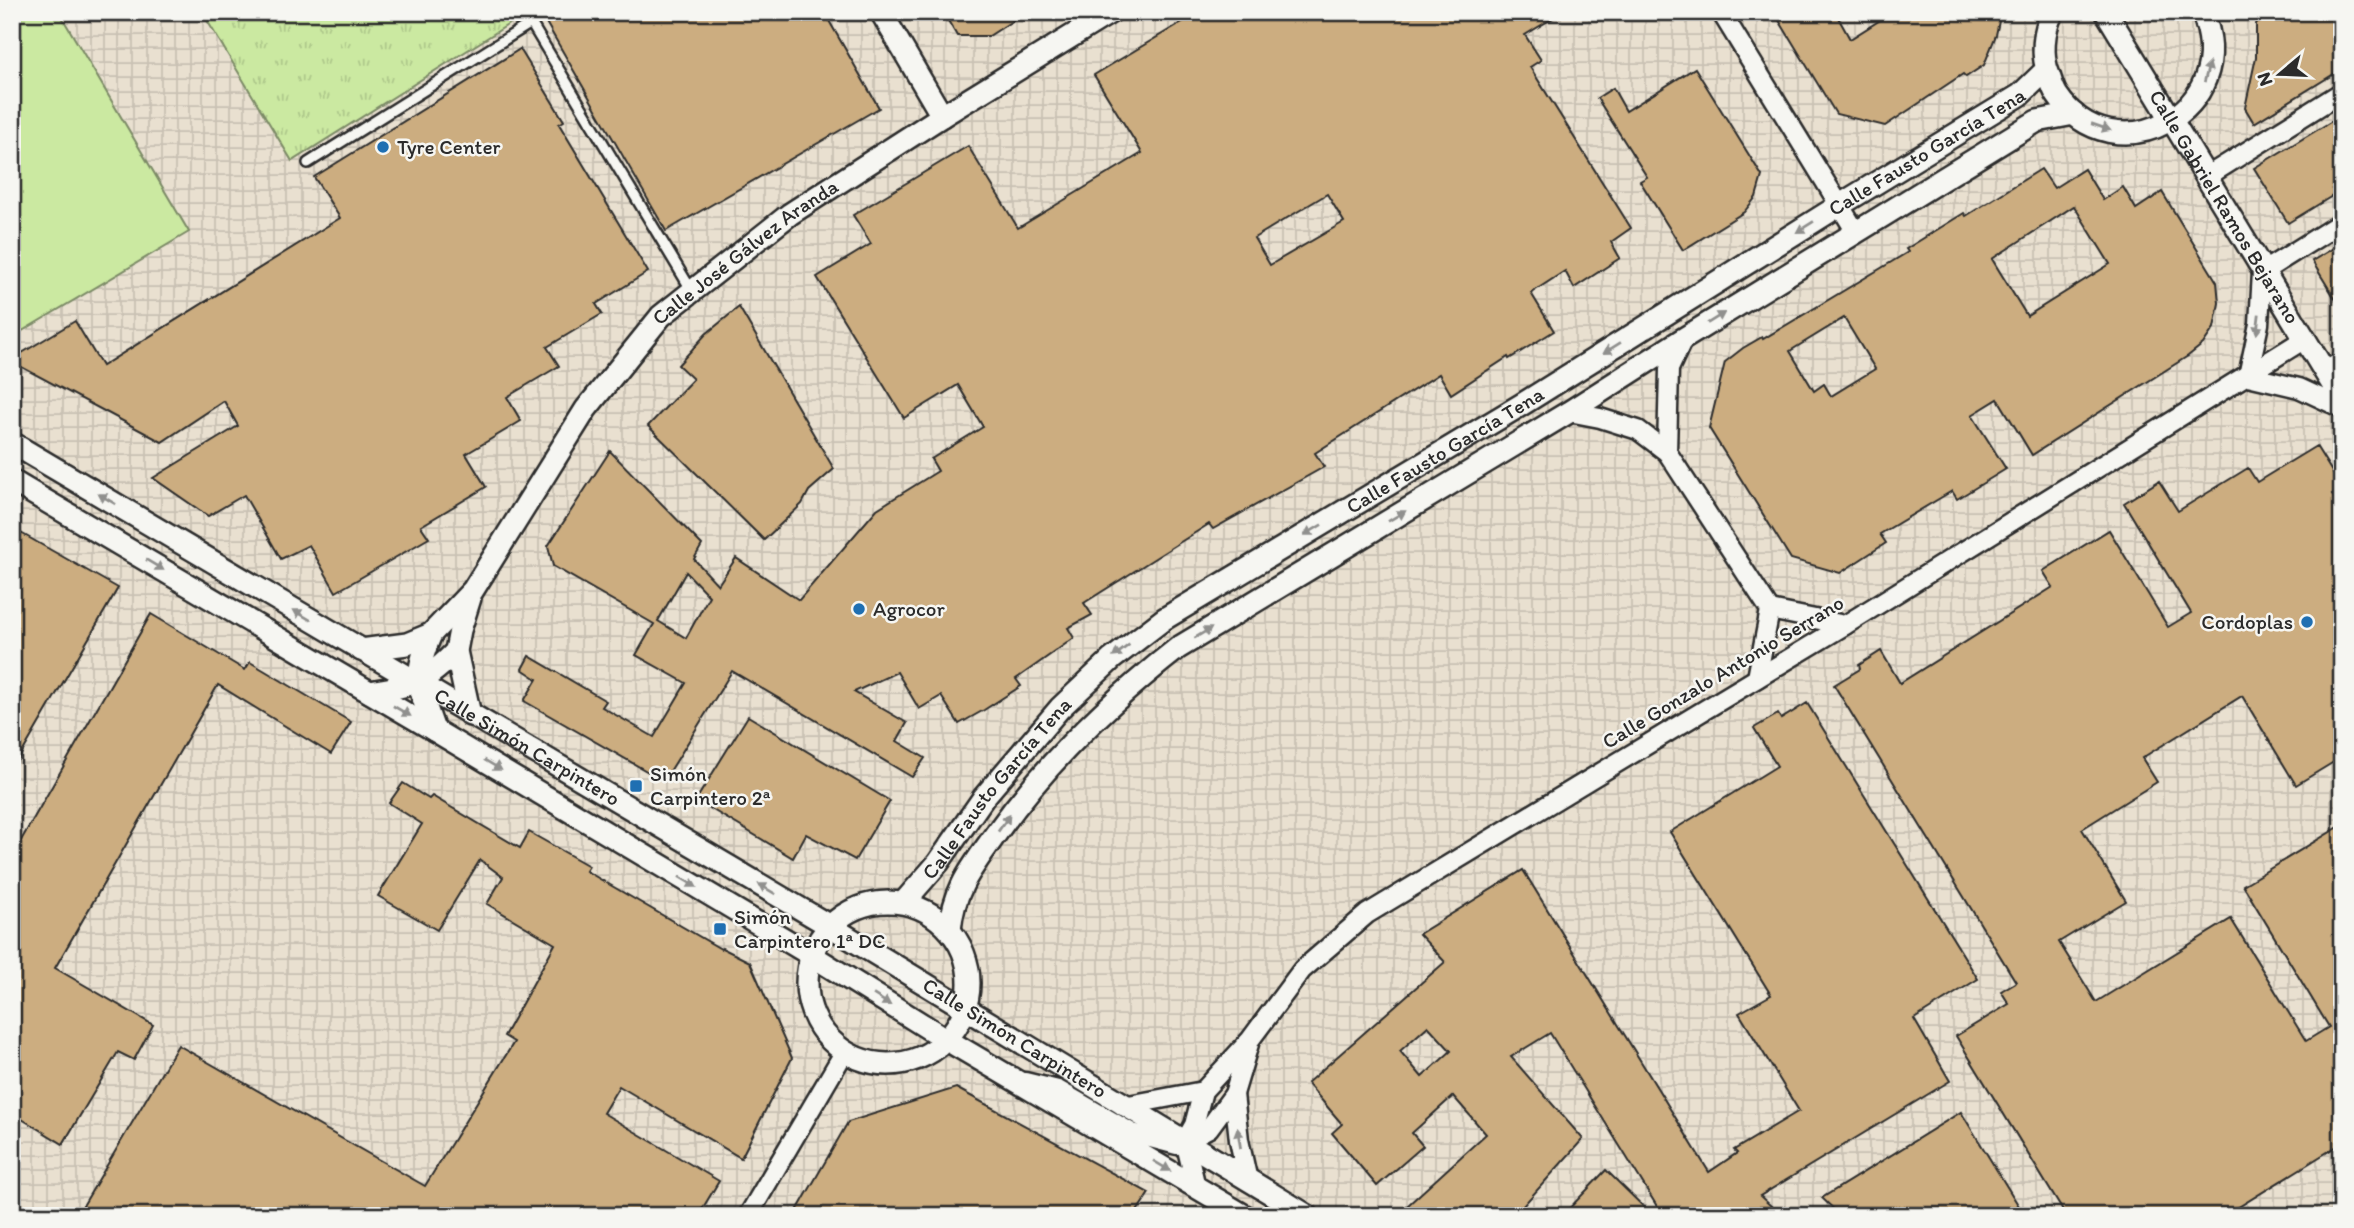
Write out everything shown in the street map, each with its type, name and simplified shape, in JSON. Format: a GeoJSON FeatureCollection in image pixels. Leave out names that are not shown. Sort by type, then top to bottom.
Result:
{"type":"FeatureCollection","features":[{"type":"Feature","properties":{"kind":"street"},"geometry":{"type":"LineString","coordinates":[[881,12],[942,117]]}},
{"type":"Feature","properties":{"kind":"street","name":"Calle José Gálvez Aranda"},"geometry":{"type":"LineString","coordinates":[[361,650],[407,644],[431,634],[473,590],[586,409],[661,316],[789,214],[1111,12]]}},
{"type":"Feature","properties":{"kind":"street"},"geometry":{"type":"LineString","coordinates":[[1721,12],[1856,232]]}},
{"type":"Feature","properties":{"kind":"street"},"geometry":{"type":"LineString","coordinates":[[2053,12],[2044,43],[2046,70],[2057,94],[2074,114],[2097,127],[2122,133],[2148,131],[2172,121],[2192,103],[2205,80],[2211,54],[2208,28],[2202,12]]}},
{"type":"Feature","properties":{"kind":"street","name":"Calle Gabriel Ramos Bejarano"},"geometry":{"type":"LineString","coordinates":[[2106,12],[2303,340],[2333,366],[2342,400]]}},
{"type":"Feature","properties":{"kind":"street","name":"Calle Fausto García Tena"},"geometry":{"type":"LineString","coordinates":[[904,902],[938,863],[984,797],[1060,708],[1112,659],[1153,627],[1521,405],[2020,95],[2046,70]]}},
{"type":"Feature","properties":{"kind":"street"},"geometry":{"type":"LineString","coordinates":[[2206,177],[2342,92]]}},
{"type":"Feature","properties":{"kind":"street","name":"Calle Fausto García Tena"},"geometry":{"type":"LineString","coordinates":[[950,930],[952,907],[964,878],[1023,796],[1082,732],[1129,687],[1178,648],[1569,412],[2037,121],[2074,114]]}},
{"type":"Feature","properties":{"kind":"street"},"geometry":{"type":"LineString","coordinates":[[2342,222],[2262,272],[2259,324],[2248,376],[2300,388],[2342,408]]}},
{"type":"Feature","properties":{"kind":"street"},"geometry":{"type":"LineString","coordinates":[[1667,452],[1669,369],[1683,339]]}},
{"type":"Feature","properties":{"kind":"street","name":"Calle Gonzalo Antonio Serrano"},"geometry":{"type":"LineString","coordinates":[[1185,1141],[1194,1125],[1203,1091],[1250,1040],[1302,970],[1367,914],[1845,625],[2303,340]]}},
{"type":"Feature","properties":{"kind":"street"},"geometry":{"type":"LineString","coordinates":[[1569,412],[1638,430],[1667,452],[1770,610],[1757,678]]}},
{"type":"Feature","properties":{"kind":"street","name":"Calle Simón Carpintero"},"geometry":{"type":"LineString","coordinates":[[12,443],[829,926],[1308,1216]]}},
{"type":"Feature","properties":{"kind":"street","name":"Calle Simón Carpintero"},"geometry":{"type":"LineString","coordinates":[[12,481],[434,730],[811,955],[947,1040],[1245,1216]]}},
{"type":"Feature","properties":{"kind":"street","name":"Calle José Gálvez Aranda"},"geometry":{"type":"LineString","coordinates":[[470,715],[456,651],[473,590]]}},
{"type":"Feature","properties":{"kind":"street"},"geometry":{"type":"LineString","coordinates":[[1770,610],[1845,625]]}},
{"type":"Feature","properties":{"kind":"street"},"geometry":{"type":"LineString","coordinates":[[431,634],[424,651],[418,683],[434,730]]}},
{"type":"Feature","properties":{"kind":"street"},"geometry":{"type":"LineString","coordinates":[[370,692],[418,683],[433,674],[456,651]]}},
{"type":"Feature","properties":{"kind":"street"},"geometry":{"type":"LineString","coordinates":[[877,901],[904,902],[930,912],[950,930],[964,954],[970,981],[966,1009],[947,1040],[924,1056],[898,1064],[870,1062],[845,1051],[824,1033],[811,1009],[807,982],[811,955],[829,926],[851,910],[877,901]]}},
{"type":"Feature","properties":{"kind":"street","name":"Calle Gonzalo Antonio Serrano"},"geometry":{"type":"LineString","coordinates":[[1185,1141],[1209,1128],[1234,1094],[1250,1040]]}},
{"type":"Feature","properties":{"kind":"street"},"geometry":{"type":"LineString","coordinates":[[748,1216],[845,1051]]}},
{"type":"Feature","properties":{"kind":"street","name":"Calle Simón Carpintero"},"geometry":{"type":"LineString","coordinates":[[1016,1080],[1058,1090],[1132,1133],[1177,1145],[1185,1141]]}},
{"type":"Feature","properties":{"kind":"street"},"geometry":{"type":"LineString","coordinates":[[1123,1106],[1203,1091]]}},
{"type":"Feature","properties":{"kind":"street","name":"Calle Gonzalo Antonio Serrano"},"geometry":{"type":"LineString","coordinates":[[1234,1094],[1238,1140],[1248,1181]]}},
{"type":"Feature","properties":{"kind":"street"},"geometry":{"type":"LineString","coordinates":[[1185,1141],[1196,1187]]}},
{"type":"Feature","properties":{"kind":"lane"},"geometry":{"type":"LineString","coordinates":[[308,163],[531,23],[692,291]]}},
{"type":"Feature","properties":{"kind":"shaded area"},"geometry":{"type":"Polygon","coordinates":[[[12,12],[2342,12],[2342,1216],[12,1216],[12,12]]]}},
{"type":"Feature","properties":{"kind":"green space"},"geometry":{"type":"Polygon","coordinates":[[[12,12],[59,12],[189,232],[12,337],[12,12]]]}},
{"type":"Feature","properties":{"kind":"green space"},"geometry":{"type":"Polygon","coordinates":[[[202,12],[528,12],[292,161],[202,12]]]}},
{"type":"Feature","properties":{"kind":"building"},"geometry":{"type":"Polygon","coordinates":[[[540,12],[824,12],[879,108],[666,231],[540,12]]]}},
{"type":"Feature","properties":{"kind":"building"},"geometry":{"type":"Polygon","coordinates":[[[943,12],[1026,12],[989,36],[957,36],[943,12]]]}},
{"type":"Feature","properties":{"kind":"building"},"geometry":{"type":"Polygon","coordinates":[[[1199,12],[1563,12],[1525,35],[1541,60],[1530,67],[1631,228],[1611,242],[1620,258],[1574,288],[1565,271],[1531,293],[1554,331],[1451,394],[1439,374],[1315,453],[1324,467],[1213,529],[1209,524],[1084,603],[1092,615],[1068,628],[1074,638],[1016,679],[1021,686],[984,710],[959,724],[941,696],[919,709],[897,672],[854,692],[907,723],[897,741],[925,758],[912,777],[732,671],[664,781],[524,701],[537,679],[522,669],[529,656],[606,701],[602,707],[654,737],[686,683],[636,655],[654,624],[553,566],[548,546],[610,451],[702,545],[694,559],[718,585],[736,558],[799,600],[877,509],[938,471],[931,459],[983,427],[958,385],[904,418],[817,277],[871,244],[853,215],[968,146],[1018,228],[1142,153],[1094,75],[1199,12]],[[1327,194],[1254,238],[1270,265],[1344,222],[1327,194]],[[686,572],[658,621],[686,638],[709,596],[686,572]]]}},
{"type":"Feature","properties":{"kind":"building"},"geometry":{"type":"Polygon","coordinates":[[[1774,12],[1835,12],[1850,39],[1893,12],[2001,12],[1996,35],[1984,65],[1966,77],[1963,74],[1885,126],[1836,114],[1774,12]]]}},
{"type":"Feature","properties":{"kind":"building"},"geometry":{"type":"Polygon","coordinates":[[[2265,12],[2342,12],[2342,69],[2254,123],[2245,108],[2256,57],[2256,24],[2265,12]]]}},
{"type":"Feature","properties":{"kind":"building"},"geometry":{"type":"Polygon","coordinates":[[[520,49],[564,121],[559,124],[648,272],[596,304],[602,314],[547,347],[559,366],[507,397],[521,421],[466,454],[486,487],[421,526],[429,538],[336,592],[309,545],[281,559],[244,495],[208,516],[153,478],[238,426],[224,401],[162,442],[12,362],[12,359],[75,321],[102,366],[340,218],[314,177],[520,49]]]}},
{"type":"Feature","properties":{"kind":"building"},"geometry":{"type":"Polygon","coordinates":[[[1695,68],[1762,176],[1756,197],[1744,212],[1683,250],[1640,181],[1647,177],[1597,98],[1613,88],[1626,111],[1695,68]]]}},
{"type":"Feature","properties":{"kind":"building"},"geometry":{"type":"Polygon","coordinates":[[[2342,115],[2342,190],[2288,223],[2254,168],[2342,115]]]}},
{"type":"Feature","properties":{"kind":"building"},"geometry":{"type":"Polygon","coordinates":[[[2041,169],[2054,188],[2084,169],[2103,200],[2123,187],[2136,209],[2162,192],[2217,282],[2219,303],[2214,328],[2203,344],[2188,356],[2032,455],[1998,399],[1972,415],[2006,469],[1957,499],[1952,491],[1880,534],[1886,543],[1840,573],[1791,559],[1709,428],[1725,362],[1743,348],[1762,337],[1763,339],[1908,252],[1906,249],[1964,213],[1966,216],[2041,169]],[[2074,206],[1992,259],[2027,316],[2110,264],[2074,206]],[[1844,318],[1790,351],[1814,391],[1824,384],[1831,396],[1875,369],[1844,318]]]}},
{"type":"Feature","properties":{"kind":"building"},"geometry":{"type":"Polygon","coordinates":[[[2342,243],[2342,310],[2312,261],[2342,243]]]}},
{"type":"Feature","properties":{"kind":"building"},"geometry":{"type":"Polygon","coordinates":[[[739,307],[834,469],[809,491],[802,504],[764,540],[648,426],[693,379],[678,365],[706,334],[739,307]]]}},
{"type":"Feature","properties":{"kind":"building"},"geometry":{"type":"Polygon","coordinates":[[[2316,446],[2342,488],[2332,494],[2342,509],[2342,757],[2296,785],[2242,696],[2142,758],[2157,782],[2082,829],[2126,901],[2059,942],[2096,1002],[2231,919],[2306,1041],[2329,1027],[2243,885],[2342,825],[2342,1143],[2224,1216],[2066,1216],[1956,1036],[2009,1004],[2001,991],[2016,982],[1834,685],[1860,669],[1859,665],[1881,651],[1900,683],[2053,587],[2043,571],[2109,530],[2168,627],[2191,613],[2124,503],[2159,481],[2178,511],[2248,468],[2257,482],[2316,446]]]}},
{"type":"Feature","properties":{"kind":"building"},"geometry":{"type":"Polygon","coordinates":[[[12,528],[118,588],[12,770],[12,528]]]}},
{"type":"Feature","properties":{"kind":"building"},"geometry":{"type":"Polygon","coordinates":[[[151,614],[245,670],[250,662],[351,722],[331,754],[218,685],[55,968],[153,1025],[134,1060],[118,1052],[63,1144],[12,1113],[12,856],[151,614]]]}},
{"type":"Feature","properties":{"kind":"building"},"geometry":{"type":"Polygon","coordinates":[[[1807,703],[1978,979],[1914,1019],[1950,1081],[1760,1196],[1782,1216],[1663,1216],[1550,1033],[1511,1057],[1583,1139],[1514,1216],[1396,1216],[1486,1134],[1453,1096],[1412,1133],[1423,1146],[1377,1186],[1332,1133],[1342,1124],[1307,1083],[1445,962],[1419,934],[1523,870],[1709,1172],[1737,1153],[1734,1150],[1799,1111],[1739,1013],[1771,995],[1670,832],[1777,766],[1754,728],[1778,714],[1781,719],[1807,703]],[[1428,1026],[1400,1051],[1422,1077],[1451,1051],[1428,1026]]]}},
{"type":"Feature","properties":{"kind":"building"},"geometry":{"type":"Polygon","coordinates":[[[748,716],[890,801],[855,860],[806,834],[793,858],[696,800],[748,716]]]}},
{"type":"Feature","properties":{"kind":"building"},"geometry":{"type":"Polygon","coordinates":[[[403,783],[429,799],[432,796],[520,848],[529,832],[589,866],[586,871],[721,949],[750,962],[792,1058],[741,1158],[619,1086],[603,1113],[719,1181],[698,1216],[77,1216],[178,1045],[425,1186],[514,1042],[504,1036],[555,944],[487,904],[503,877],[480,860],[437,930],[378,896],[422,824],[389,803],[403,783]]]}},
{"type":"Feature","properties":{"kind":"building"},"geometry":{"type":"Polygon","coordinates":[[[956,1088],[1149,1193],[1134,1216],[794,1216],[848,1122],[956,1088]]]}},
{"type":"Feature","properties":{"kind":"building"},"geometry":{"type":"Polygon","coordinates":[[[1961,1112],[2025,1216],[1841,1216],[1822,1198],[1961,1112]]]}},
{"type":"Feature","properties":{"kind":"building"},"geometry":{"type":"Polygon","coordinates":[[[1606,1170],[1653,1216],[1562,1216],[1606,1170]]]}},
{"type":"Feature","properties":{"kind":"place","name":"Tyre Center"},"geometry":{"type":"Point","coordinates":[383,147]}},
{"type":"Feature","properties":{"kind":"place","name":"Agrocor"},"geometry":{"type":"Point","coordinates":[859,609]}},
{"type":"Feature","properties":{"kind":"place","name":"Cordoplas"},"geometry":{"type":"Point","coordinates":[2307,622]}},
{"type":"Feature","properties":{"kind":"place","name":"Simón Carpintero 2ª"},"geometry":{"type":"Point","coordinates":[636,786]}},
{"type":"Feature","properties":{"kind":"place","name":"Simón Carpintero 1ª DC"},"geometry":{"type":"Point","coordinates":[720,929]}}]}
